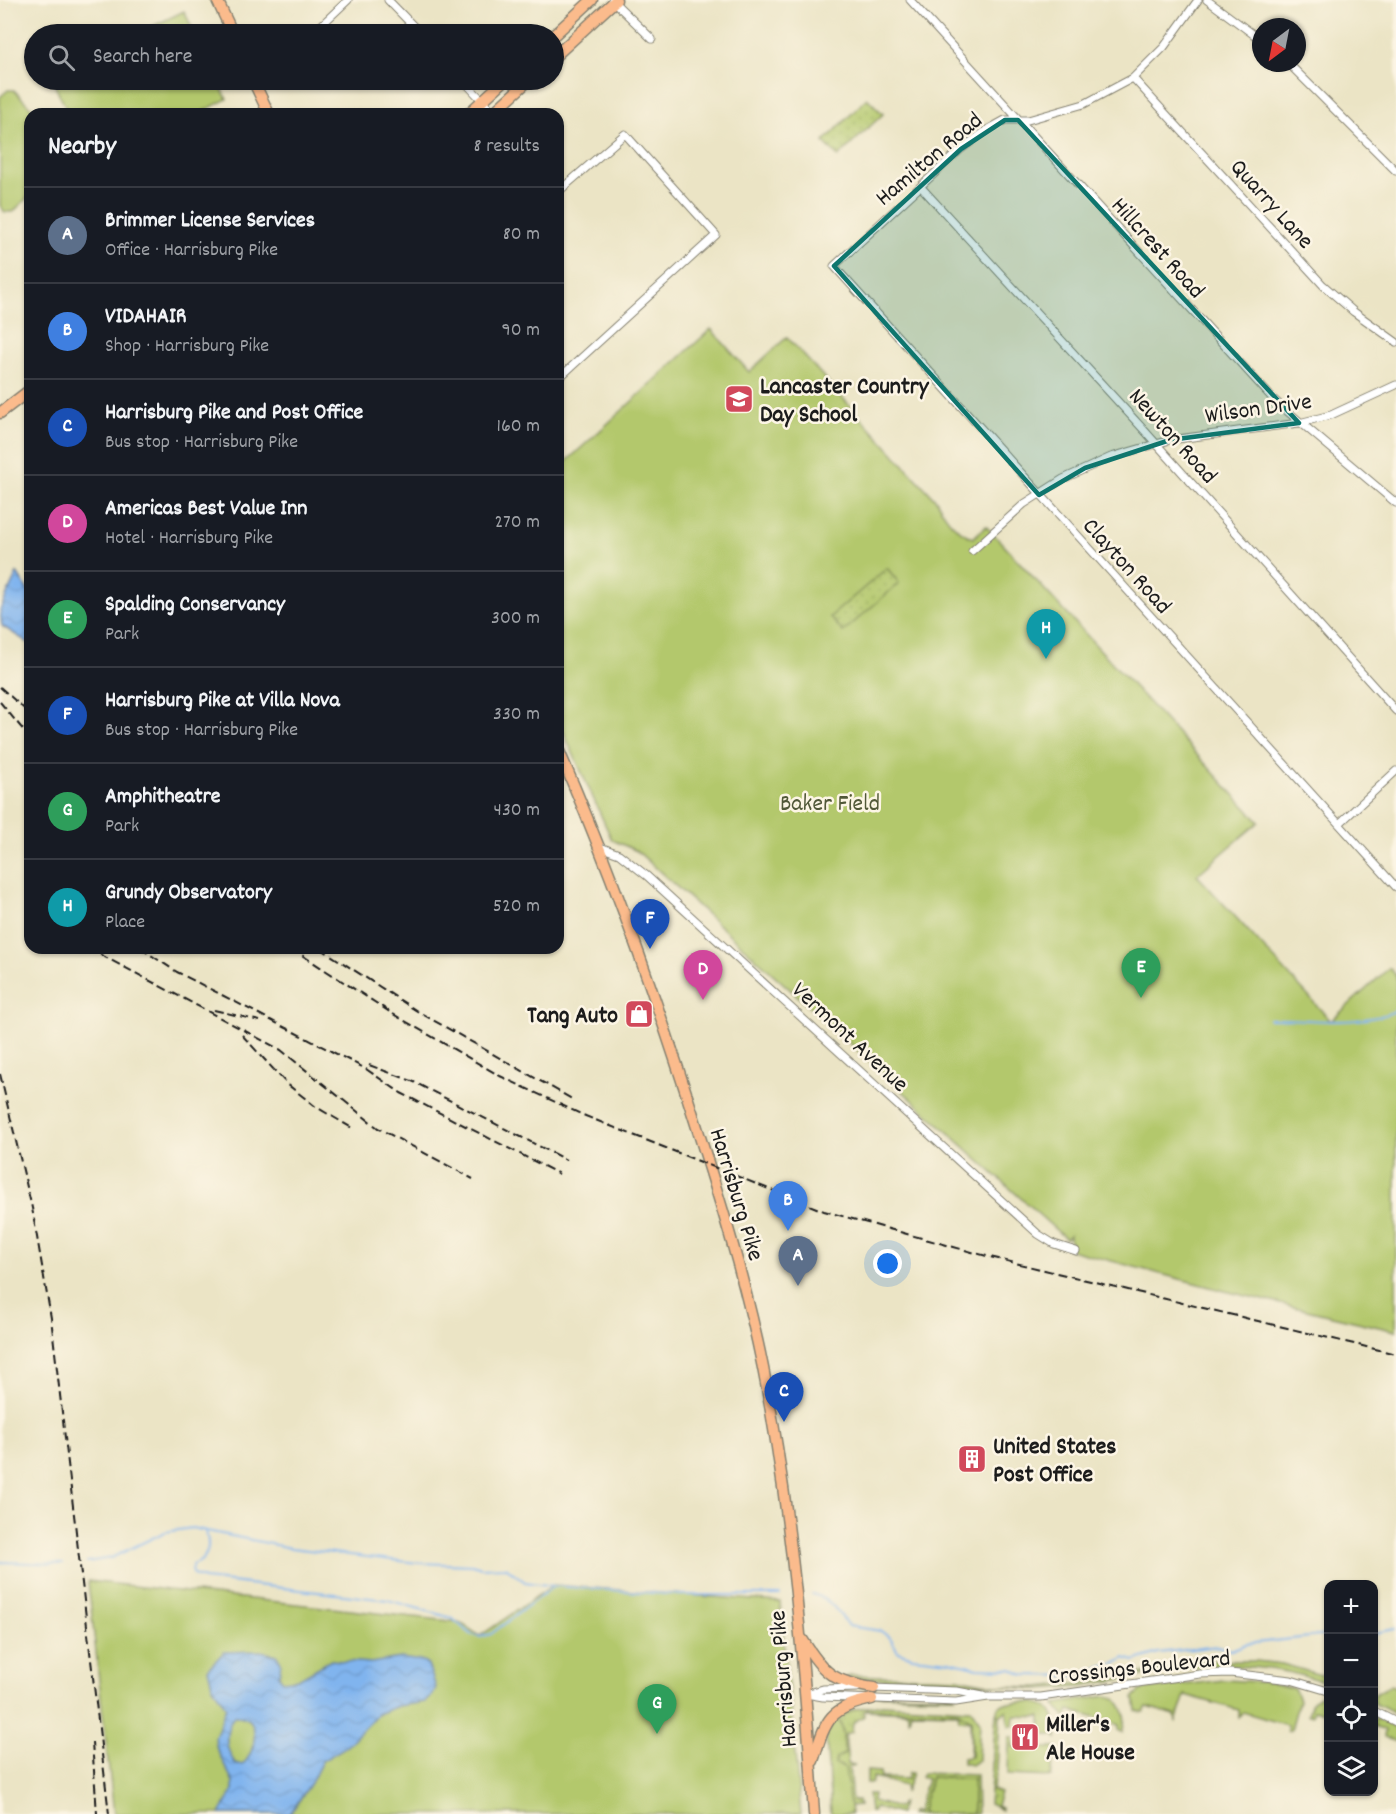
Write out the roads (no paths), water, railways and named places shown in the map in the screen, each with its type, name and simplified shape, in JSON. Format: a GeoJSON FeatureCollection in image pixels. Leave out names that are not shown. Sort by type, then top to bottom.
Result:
{"type":"FeatureCollection","features":[{"type":"Feature","properties":{"kind":"main road"},"geometry":{"type":"LineString","coordinates":[[217,0],[228,24]]}},
{"type":"Feature","properties":{"kind":"main road"},"geometry":{"type":"LineString","coordinates":[[564,26],[592,0]]}},
{"type":"Feature","properties":{"kind":"main road"},"geometry":{"type":"LineString","coordinates":[[564,48],[614,1]]}},
{"type":"Feature","properties":{"kind":"main road"},"geometry":{"type":"LineString","coordinates":[[261,90],[267,108]]}},
{"type":"Feature","properties":{"kind":"main road"},"geometry":{"type":"LineString","coordinates":[[474,108],[494,90]]}},
{"type":"Feature","properties":{"kind":"main road"},"geometry":{"type":"LineString","coordinates":[[499,108],[518,90]]}},
{"type":"Feature","properties":{"kind":"main road"},"geometry":{"type":"LineString","coordinates":[[0,412],[24,394]]}},
{"type":"Feature","properties":{"kind":"main road","name":"Harrisburg Pike"},"geometry":{"type":"LineString","coordinates":[[564,763],[600,847],[657,1002],[746,1292],[774,1431],[801,1636],[814,1814]]}},
{"type":"Feature","properties":{"kind":"main road"},"geometry":{"type":"LineString","coordinates":[[801,1636],[816,1661],[836,1680],[873,1694]]}},
{"type":"Feature","properties":{"kind":"main road"},"geometry":{"type":"LineString","coordinates":[[811,1767],[829,1717],[846,1705],[873,1694]]}},
{"type":"Feature","properties":{"kind":"street"},"geometry":{"type":"LineString","coordinates":[[323,24],[348,0]]}},
{"type":"Feature","properties":{"kind":"street"},"geometry":{"type":"LineString","coordinates":[[388,0],[411,24]]}},
{"type":"Feature","properties":{"kind":"street","name":"Hillcrest Road"},"geometry":{"type":"LineString","coordinates":[[910,0],[1179,299],[1274,400],[1396,503]]}},
{"type":"Feature","properties":{"kind":"street","name":"Hamilton Road"},"geometry":{"type":"LineString","coordinates":[[834,266],[978,136],[1005,120],[1028,120],[1084,104],[1133,78],[1159,53],[1198,0]]}},
{"type":"Feature","properties":{"kind":"street"},"geometry":{"type":"LineString","coordinates":[[1207,0],[1252,33]]}},
{"type":"Feature","properties":{"kind":"street"},"geometry":{"type":"LineString","coordinates":[[614,1],[651,39]]}},
{"type":"Feature","properties":{"kind":"street"},"geometry":{"type":"LineString","coordinates":[[1297,72],[1396,171]]}},
{"type":"Feature","properties":{"kind":"street","name":"Quarry Lane"},"geometry":{"type":"LineString","coordinates":[[1133,78],[1323,285],[1354,312],[1396,342]]}},
{"type":"Feature","properties":{"kind":"street"},"geometry":{"type":"LineString","coordinates":[[472,90],[488,108]]}},
{"type":"Feature","properties":{"kind":"street"},"geometry":{"type":"LineString","coordinates":[[564,184],[625,134],[716,235],[564,374]]}},
{"type":"Feature","properties":{"kind":"street","name":"Newton Road"},"geometry":{"type":"LineString","coordinates":[[921,187],[1396,711]]}},
{"type":"Feature","properties":{"kind":"street","name":"Clayton Road"},"geometry":{"type":"LineString","coordinates":[[834,266],[1396,887]]}},
{"type":"Feature","properties":{"kind":"street","name":"Wilson Drive"},"geometry":{"type":"LineString","coordinates":[[972,551],[1024,504],[1085,468],[1155,443],[1199,435],[1299,423],[1331,415],[1396,385]]}},
{"type":"Feature","properties":{"kind":"street"},"geometry":{"type":"LineString","coordinates":[[1339,824],[1396,771]]}},
{"type":"Feature","properties":{"kind":"street","name":"Vermont Avenue"},"geometry":{"type":"LineString","coordinates":[[600,847],[624,857],[660,887],[1038,1234],[1054,1244],[1076,1251]]}},
{"type":"Feature","properties":{"kind":"street","name":"Crossings Boulevard"},"geometry":{"type":"LineString","coordinates":[[806,1694],[823,1689],[956,1702],[988,1697],[1051,1696],[1189,1675],[1230,1673],[1290,1680],[1324,1690]]}},
{"type":"Feature","properties":{"kind":"street"},"geometry":{"type":"LineString","coordinates":[[1378,1713],[1396,1722]]}},
{"type":"Feature","properties":{"kind":"water"},"geometry":{"type":"Polygon","coordinates":[[[17,573],[24,584],[24,640],[2,626],[0,610],[17,573]]]}},
{"type":"Feature","properties":{"kind":"water"},"geometry":{"type":"Polygon","coordinates":[[[261,1651],[277,1655],[281,1662],[279,1676],[283,1681],[298,1679],[331,1660],[371,1663],[400,1658],[422,1661],[428,1665],[436,1687],[433,1695],[425,1702],[398,1706],[377,1714],[347,1746],[322,1761],[311,1783],[290,1814],[220,1814],[233,1790],[233,1782],[217,1750],[215,1738],[226,1707],[212,1685],[208,1669],[224,1652],[261,1651]],[[234,1716],[227,1734],[227,1745],[231,1757],[235,1763],[242,1765],[254,1743],[253,1727],[250,1721],[234,1716]]]}},
{"type":"Feature","properties":{"kind":"waterway"},"geometry":{"type":"LineString","coordinates":[[1269,1019],[1349,1021],[1396,1011]]}},
{"type":"Feature","properties":{"kind":"waterway"},"geometry":{"type":"LineString","coordinates":[[87,1562],[111,1558],[165,1532],[192,1528],[291,1548],[418,1563],[473,1565],[481,1568],[506,1567],[525,1582],[554,1586],[681,1595],[780,1595]]}},
{"type":"Feature","properties":{"kind":"waterway"},"geometry":{"type":"LineString","coordinates":[[205,1530],[208,1541],[207,1551],[202,1559],[193,1565],[191,1570],[193,1575],[204,1579],[388,1600],[452,1618],[470,1634],[480,1637],[491,1634],[554,1586]]}},
{"type":"Feature","properties":{"kind":"waterway"},"geometry":{"type":"LineString","coordinates":[[0,1562],[63,1564]]}},
{"type":"Feature","properties":{"kind":"waterway"},"geometry":{"type":"LineString","coordinates":[[812,1594],[829,1602],[848,1626],[881,1631],[891,1639],[898,1652],[913,1657],[950,1661],[978,1668],[1011,1669],[1024,1675],[1072,1676],[1117,1663],[1125,1658],[1134,1661],[1158,1653],[1218,1646],[1231,1650],[1246,1644],[1324,1635]]}},
{"type":"Feature","properties":{"kind":"waterway"},"geometry":{"type":"LineString","coordinates":[[1378,1632],[1396,1629]]}},
{"type":"Feature","properties":{"kind":"railway"},"geometry":{"type":"LineString","coordinates":[[0,687],[24,709]]}},
{"type":"Feature","properties":{"kind":"railway"},"geometry":{"type":"LineString","coordinates":[[0,702],[24,731]]}},
{"type":"Feature","properties":{"kind":"railway"},"geometry":{"type":"LineString","coordinates":[[99,954],[281,1050],[378,1128],[473,1179]]}},
{"type":"Feature","properties":{"kind":"railway"},"geometry":{"type":"LineString","coordinates":[[149,954],[177,972],[366,1069],[401,1093],[559,1174]]}},
{"type":"Feature","properties":{"kind":"railway"},"geometry":{"type":"LineString","coordinates":[[300,954],[393,1014],[500,1076],[583,1115],[824,1211],[990,1257],[1396,1354]]}},
{"type":"Feature","properties":{"kind":"railway"},"geometry":{"type":"LineString","coordinates":[[329,954],[417,1011],[572,1099]]}},
{"type":"Feature","properties":{"kind":"railway"},"geometry":{"type":"LineString","coordinates":[[214,1010],[260,1021]]}},
{"type":"Feature","properties":{"kind":"railway"},"geometry":{"type":"LineString","coordinates":[[242,1035],[287,1084],[316,1107],[354,1129]]}},
{"type":"Feature","properties":{"kind":"railway"},"geometry":{"type":"LineString","coordinates":[[369,1065],[412,1081],[566,1160]]}},
{"type":"Feature","properties":{"kind":"railway"},"geometry":{"type":"LineString","coordinates":[[0,1074],[32,1208],[51,1318],[109,1814]]}},
{"type":"Feature","properties":{"kind":"railway"},"geometry":{"type":"LineString","coordinates":[[92,1742],[97,1814]]}},
{"type":"Feature","properties":{"kind":"place","name":"Lancaster Country Day School"},"geometry":{"type":"Point","coordinates":[739,399]}},
{"type":"Feature","properties":{"kind":"place","name":"Grundy Observatory"},"geometry":{"type":"Point","coordinates":[1046,659]}},
{"type":"Feature","properties":{"kind":"place","name":"Harrisburg Pike at Villa Nova"},"geometry":{"type":"Point","coordinates":[650,949]}},
{"type":"Feature","properties":{"kind":"place","name":"Spalding Conservancy"},"geometry":{"type":"Point","coordinates":[1141,998]}},
{"type":"Feature","properties":{"kind":"place","name":"Americas Best Value Inn"},"geometry":{"type":"Point","coordinates":[703,1000]}},
{"type":"Feature","properties":{"kind":"place","name":"Tang Auto"},"geometry":{"type":"Point","coordinates":[639,1014]}},
{"type":"Feature","properties":{"kind":"place","name":"VIDAHAIR"},"geometry":{"type":"Point","coordinates":[788,1231]}},
{"type":"Feature","properties":{"kind":"place","name":"Brimmer License Services"},"geometry":{"type":"Point","coordinates":[798,1286]}},
{"type":"Feature","properties":{"kind":"place","name":"Harrisburg Pike and Post Office"},"geometry":{"type":"Point","coordinates":[784,1422]}},
{"type":"Feature","properties":{"kind":"place","name":"United States Post Office"},"geometry":{"type":"Point","coordinates":[972,1459]}},
{"type":"Feature","properties":{"kind":"place","name":"Amphitheatre"},"geometry":{"type":"Point","coordinates":[657,1734]}},
{"type":"Feature","properties":{"kind":"place","name":"Miller's Ale House"},"geometry":{"type":"Point","coordinates":[1025,1737]}},
{"type":"Feature","properties":{"kind":"park label","name":"Baker Field"},"geometry":{"type":"Point","coordinates":[830,802]}}]}
